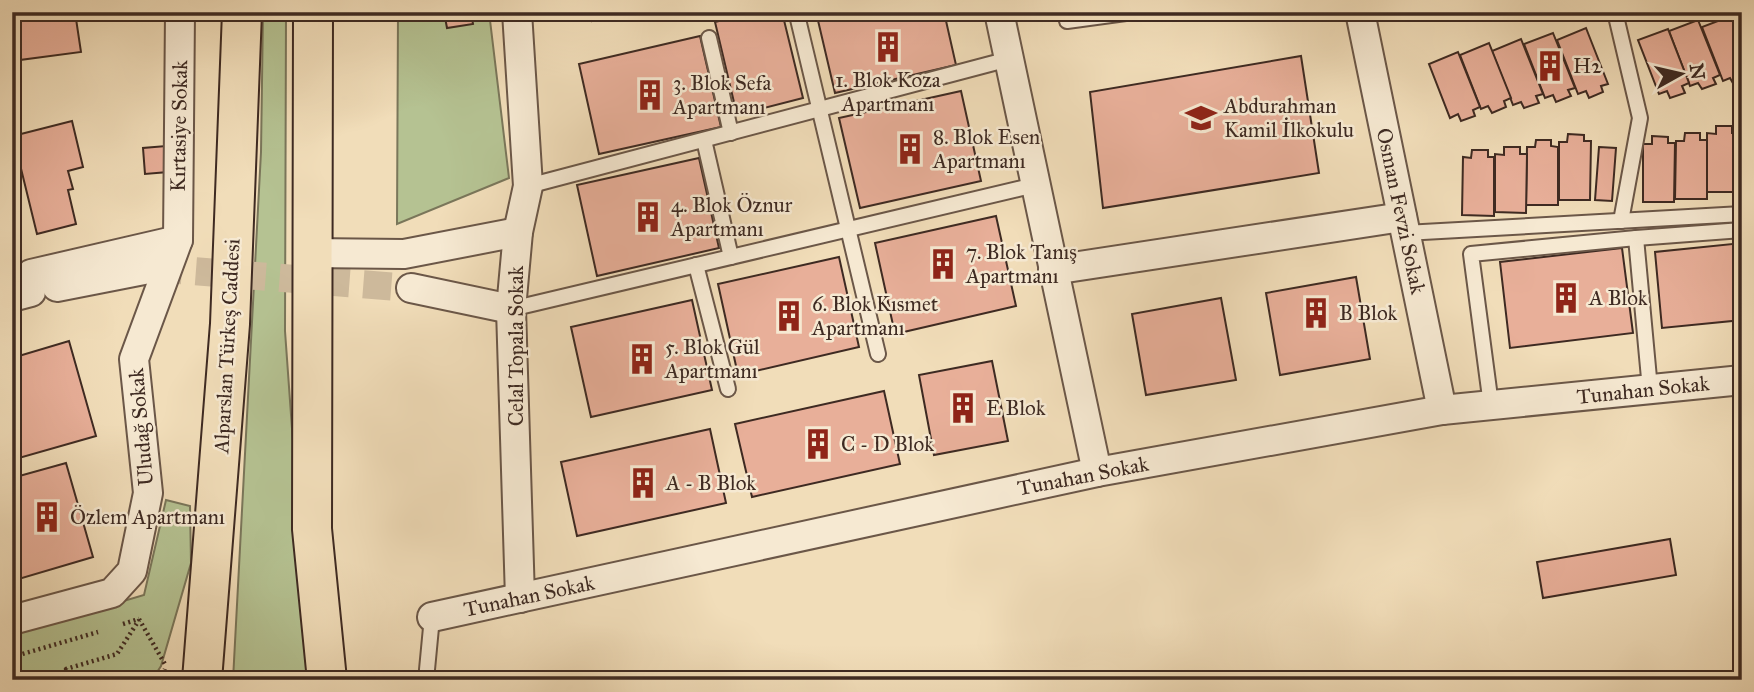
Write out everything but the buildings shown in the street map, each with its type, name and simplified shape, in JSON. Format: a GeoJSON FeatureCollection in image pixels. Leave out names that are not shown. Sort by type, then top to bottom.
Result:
{"type":"FeatureCollection","features":[{"type":"Feature","properties":{"kind":"highway","name":"Alparslan Türkeş Caddesi"},"geometry":{"type":"LineString","coordinates":[[202,679],[230,324],[242,12]]}},
{"type":"Feature","properties":{"kind":"highway"},"geometry":{"type":"LineString","coordinates":[[313,12],[310,253],[312,529],[327,680]]}},
{"type":"Feature","properties":{"kind":"street","name":"Kırtasiye Sokak"},"geometry":{"type":"LineString","coordinates":[[178,240],[180,12]]}},
{"type":"Feature","properties":{"kind":"street","name":"Celal Topala Sokak"},"geometry":{"type":"LineString","coordinates":[[517,12],[527,186],[518,232],[511,309],[520,598]]}},
{"type":"Feature","properties":{"kind":"street"},"geometry":{"type":"LineString","coordinates":[[999,12],[1097,472]]}},
{"type":"Feature","properties":{"kind":"street","name":"Osman Fevzi Sokak"},"geometry":{"type":"LineString","coordinates":[[1360,12],[1442,411]]}},
{"type":"Feature","properties":{"kind":"street"},"geometry":{"type":"LineString","coordinates":[[1054,270],[1404,225]]}},
{"type":"Feature","properties":{"kind":"street"},"geometry":{"type":"LineString","coordinates":[[310,253],[404,254],[518,232]]}},
{"type":"Feature","properties":{"kind":"street"},"geometry":{"type":"LineString","coordinates":[[21,294],[31,274],[178,240]]}},
{"type":"Feature","properties":{"kind":"street","name":"Uludağ Sokak"},"geometry":{"type":"LineString","coordinates":[[121,584],[132,571],[148,493],[134,359],[178,240]]}},
{"type":"Feature","properties":{"kind":"street"},"geometry":{"type":"LineString","coordinates":[[21,294],[154,268]]}},
{"type":"Feature","properties":{"kind":"street"},"geometry":{"type":"LineString","coordinates":[[411,288],[511,309]]}},
{"type":"Feature","properties":{"kind":"street","name":"Tunahan Sokak"},"geometry":{"type":"LineString","coordinates":[[432,617],[1097,472],[1442,411],[1742,380]]}},
{"type":"Feature","properties":{"kind":"street"},"geometry":{"type":"LineString","coordinates":[[12,620],[112,593],[121,584]]}},
{"type":"Feature","properties":{"kind":"lane"},"geometry":{"type":"LineString","coordinates":[[1067,21],[1133,12]]}},
{"type":"Feature","properties":{"kind":"lane"},"geometry":{"type":"LineString","coordinates":[[1615,12],[1640,118],[1621,221]]}},
{"type":"Feature","properties":{"kind":"lane"},"geometry":{"type":"LineString","coordinates":[[797,15],[878,354]]}},
{"type":"Feature","properties":{"kind":"lane"},"geometry":{"type":"LineString","coordinates":[[709,38],[731,133]]}},
{"type":"Feature","properties":{"kind":"lane"},"geometry":{"type":"LineString","coordinates":[[527,186],[1009,59]]}},
{"type":"Feature","properties":{"kind":"lane"},"geometry":{"type":"LineString","coordinates":[[704,140],[731,257]]}},
{"type":"Feature","properties":{"kind":"lane"},"geometry":{"type":"LineString","coordinates":[[511,309],[1035,185]]}},
{"type":"Feature","properties":{"kind":"lane"},"geometry":{"type":"LineString","coordinates":[[1404,225],[1621,221],[1742,214]]}},
{"type":"Feature","properties":{"kind":"lane"},"geometry":{"type":"LineString","coordinates":[[1491,405],[1471,254],[1742,230]]}},
{"type":"Feature","properties":{"kind":"lane"},"geometry":{"type":"LineString","coordinates":[[1636,238],[1650,389]]}},
{"type":"Feature","properties":{"kind":"lane"},"geometry":{"type":"LineString","coordinates":[[696,265],[728,389]]}},
{"type":"Feature","properties":{"kind":"lane"},"geometry":{"type":"LineString","coordinates":[[426,680],[432,617]]}},
{"type":"Feature","properties":{"kind":"path"},"geometry":{"type":"LineString","coordinates":[[121,584],[166,667]]}},
{"type":"Feature","properties":{"kind":"path"},"geometry":{"type":"LineString","coordinates":[[114,627],[139,619]]}},
{"type":"Feature","properties":{"kind":"path"},"geometry":{"type":"LineString","coordinates":[[70,680],[66,669],[117,654],[139,619]]}},
{"type":"Feature","properties":{"kind":"path"},"geometry":{"type":"LineString","coordinates":[[12,657],[101,631]]}},
{"type":"Feature","properties":{"kind":"green space"},"geometry":{"type":"Polygon","coordinates":[[[263,12],[286,12],[285,331],[310,680],[233,680],[261,152],[263,12]]]}},
{"type":"Feature","properties":{"kind":"green space"},"geometry":{"type":"Polygon","coordinates":[[[398,12],[489,12],[509,178],[397,224],[398,12]]]}},
{"type":"Feature","properties":{"kind":"green space"},"geometry":{"type":"Polygon","coordinates":[[[166,500],[190,506],[191,563],[161,666],[152,680],[12,680],[12,634],[144,595],[166,500]]]}},
{"type":"Feature","properties":{"kind":"tunnel"},"geometry":{"type":"LineString","coordinates":[[154,268],[411,288]]}},
{"type":"Feature","properties":{"kind":"place","name":"1. Blok Koza Apartmanı"},"geometry":{"type":"Point","coordinates":[888,47]}},
{"type":"Feature","properties":{"kind":"place","name":"H2"},"geometry":{"type":"Point","coordinates":[1550,66]}},
{"type":"Feature","properties":{"kind":"place","name":"3. Blok Sefa Apartmanı"},"geometry":{"type":"Point","coordinates":[650,95]}},
{"type":"Feature","properties":{"kind":"place","name":"Abdurahman Kamil İlkokulu"},"geometry":{"type":"Point","coordinates":[1201,118]}},
{"type":"Feature","properties":{"kind":"place","name":"8. Blok Esen Apartmanı"},"geometry":{"type":"Point","coordinates":[910,149]}},
{"type":"Feature","properties":{"kind":"place","name":"4. Blok Öznur Apartmanı"},"geometry":{"type":"Point","coordinates":[648,217]}},
{"type":"Feature","properties":{"kind":"place","name":"7. Blok Tanış Apartmanı"},"geometry":{"type":"Point","coordinates":[943,264]}},
{"type":"Feature","properties":{"kind":"place","name":"A Blok"},"geometry":{"type":"Point","coordinates":[1566,298]}},
{"type":"Feature","properties":{"kind":"place","name":"B Blok"},"geometry":{"type":"Point","coordinates":[1316,313]}},
{"type":"Feature","properties":{"kind":"place","name":"6. Blok Kısmet Apartmanı"},"geometry":{"type":"Point","coordinates":[789,316]}},
{"type":"Feature","properties":{"kind":"place","name":"5. Blok Gül Apartmanı"},"geometry":{"type":"Point","coordinates":[642,359]}},
{"type":"Feature","properties":{"kind":"place","name":"E Blok"},"geometry":{"type":"Point","coordinates":[963,408]}},
{"type":"Feature","properties":{"kind":"place","name":"C - D Blok"},"geometry":{"type":"Point","coordinates":[818,444]}},
{"type":"Feature","properties":{"kind":"place","name":"A - B Blok"},"geometry":{"type":"Point","coordinates":[643,483]}},
{"type":"Feature","properties":{"kind":"place","name":"Özlem Apartmanı"},"geometry":{"type":"Point","coordinates":[47,517]}}]}
